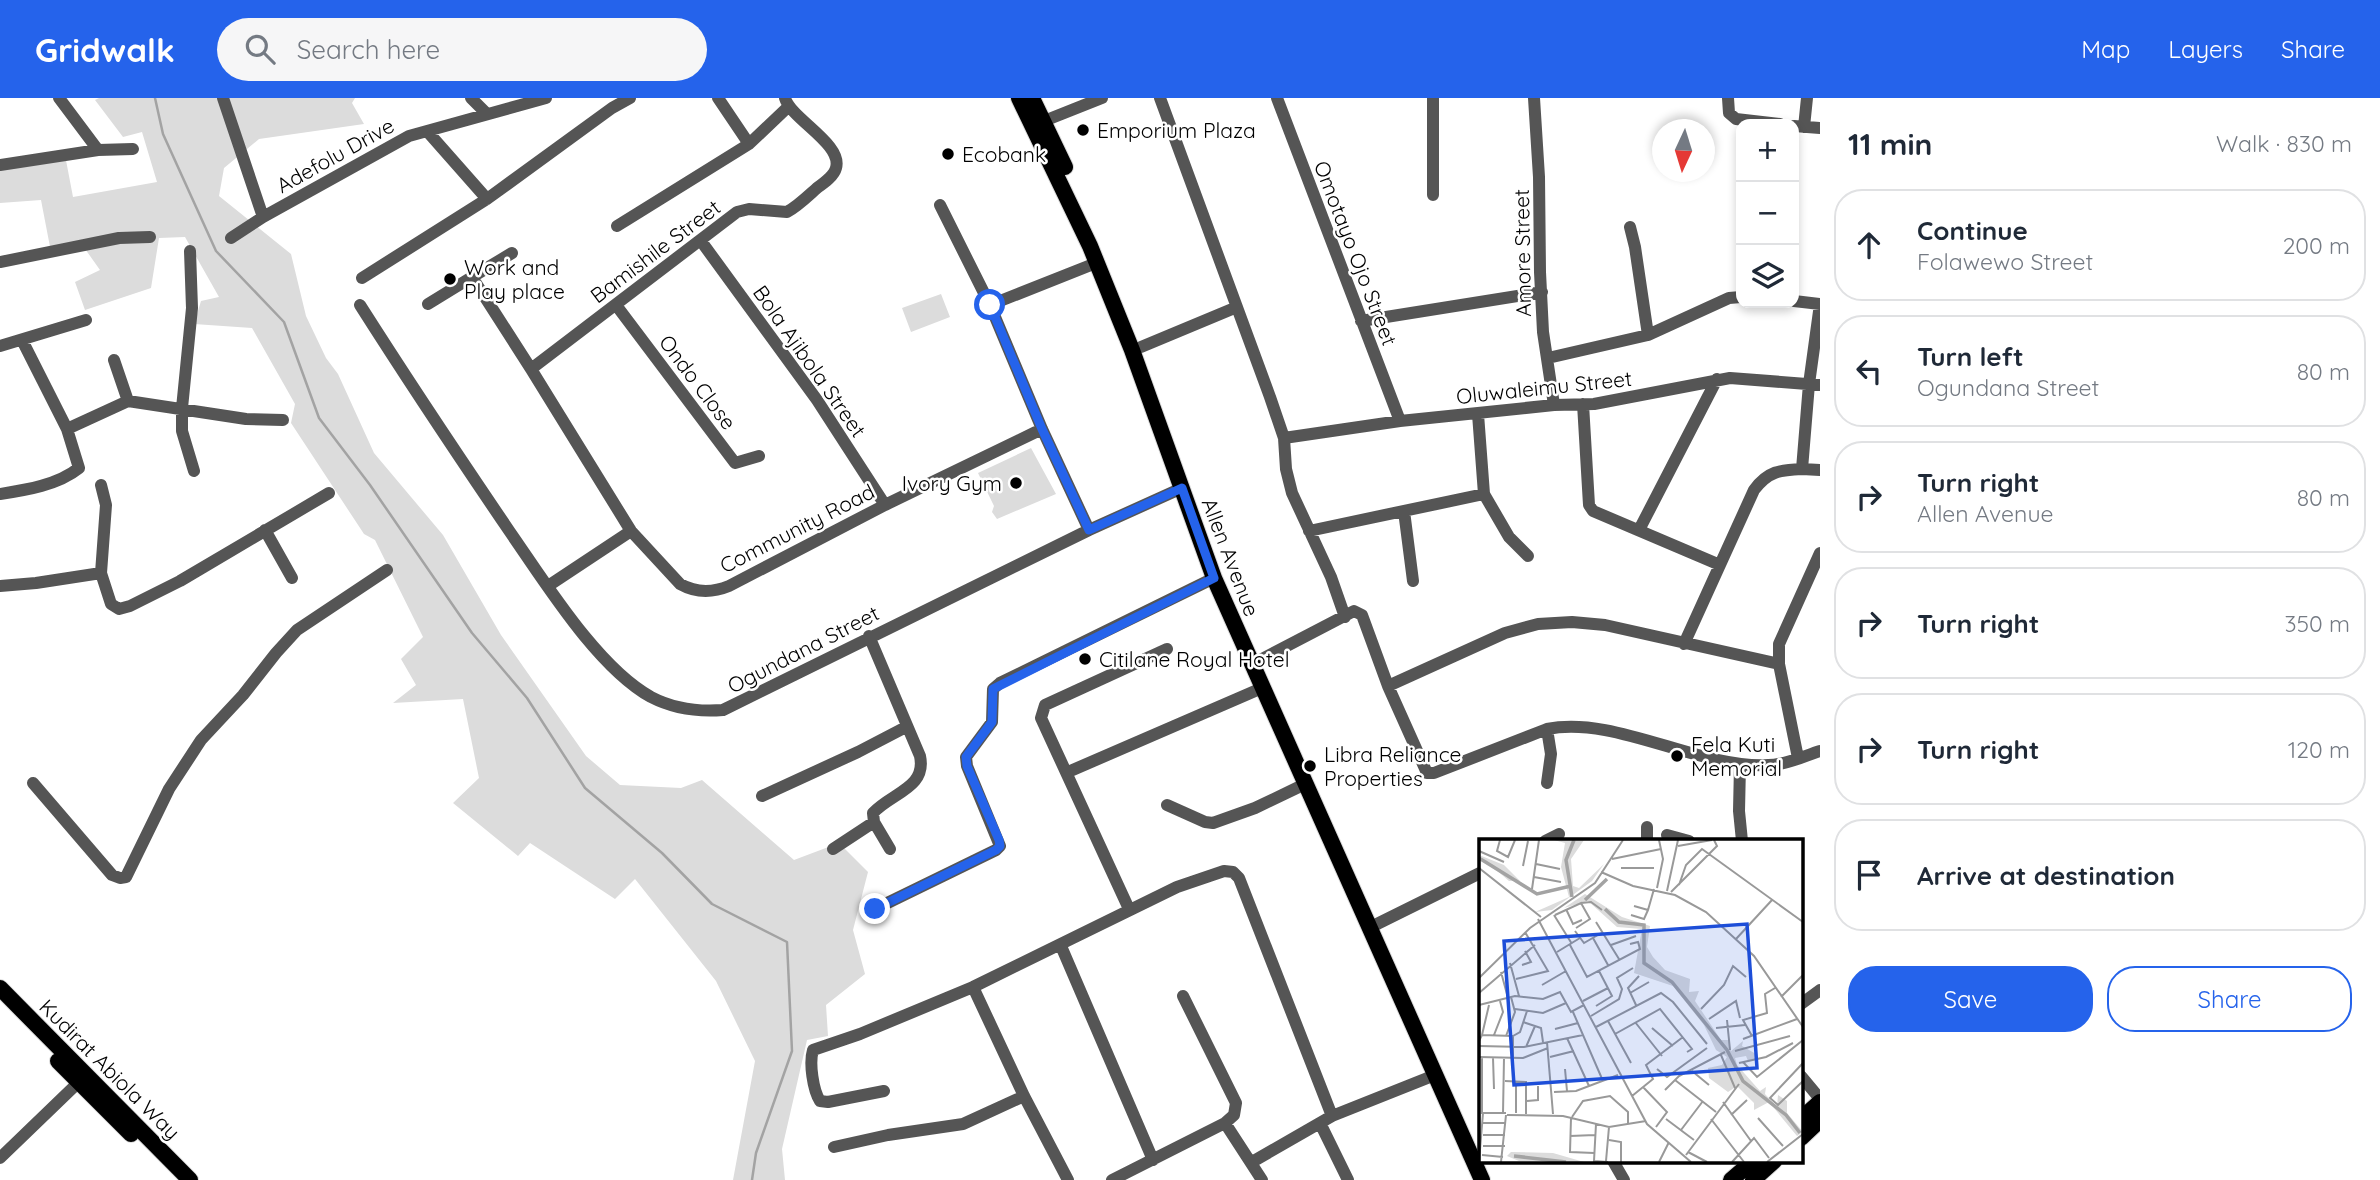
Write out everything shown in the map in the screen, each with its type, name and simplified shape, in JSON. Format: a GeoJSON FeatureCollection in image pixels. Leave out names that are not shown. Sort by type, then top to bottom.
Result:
{"type":"FeatureCollection","features":[{"type":"Feature","properties":{"kind":"main road","name":"Allen Avenue"},"geometry":{"type":"LineString","coordinates":[[1019,98],[1065,190],[1132,350],[1214,578],[1482,1180]]}},
{"type":"Feature","properties":{"kind":"main road","name":"Allen Avenue"},"geometry":{"type":"LineString","coordinates":[[1032,98],[1073,184],[1141,347],[1224,575],[1260,660],[1479,1151]]}},
{"type":"Feature","properties":{"kind":"main road","name":"Kudirat Abiola Way"},"geometry":{"type":"LineString","coordinates":[[0,988],[176,1180]]}},
{"type":"Feature","properties":{"kind":"main road","name":"Kudirat Abiola Way"},"geometry":{"type":"LineString","coordinates":[[0,1001],[190,1180]]}},
{"type":"Feature","properties":{"kind":"main road"},"geometry":{"type":"LineString","coordinates":[[1802,1118],[1820,1101]]}},
{"type":"Feature","properties":{"kind":"main road"},"geometry":{"type":"LineString","coordinates":[[1802,1137],[1820,1120]]}},
{"type":"Feature","properties":{"kind":"main road"},"geometry":{"type":"LineString","coordinates":[[1484,1162],[1493,1180]]}},
{"type":"Feature","properties":{"kind":"main road"},"geometry":{"type":"LineString","coordinates":[[1731,1180],[1752,1162]]}},
{"type":"Feature","properties":{"kind":"main road"},"geometry":{"type":"LineString","coordinates":[[1753,1180],[1773,1162]]}},
{"type":"Feature","properties":{"kind":"street"},"geometry":{"type":"LineString","coordinates":[[59,98],[98,150]]}},
{"type":"Feature","properties":{"kind":"street"},"geometry":{"type":"LineString","coordinates":[[223,98],[263,217]]}},
{"type":"Feature","properties":{"kind":"street"},"geometry":{"type":"LineString","coordinates":[[471,98],[486,113]]}},
{"type":"Feature","properties":{"kind":"street","name":"Adefolu Drive"},"geometry":{"type":"LineString","coordinates":[[231,238],[374,153],[409,136],[546,98]]}},
{"type":"Feature","properties":{"kind":"street"},"geometry":{"type":"LineString","coordinates":[[362,278],[487,199],[612,108],[630,98]]}},
{"type":"Feature","properties":{"kind":"street"},"geometry":{"type":"LineString","coordinates":[[718,98],[749,144]]}},
{"type":"Feature","properties":{"kind":"street"},"geometry":{"type":"LineString","coordinates":[[1044,121],[1102,98]]}},
{"type":"Feature","properties":{"kind":"street"},"geometry":{"type":"LineString","coordinates":[[1160,98],[1284,438],[1286,469],[1292,493],[1331,577],[1345,617]]}},
{"type":"Feature","properties":{"kind":"street","name":"Omotayo Ojo Street"},"geometry":{"type":"LineString","coordinates":[[1277,98],[1400,421]]}},
{"type":"Feature","properties":{"kind":"street"},"geometry":{"type":"LineString","coordinates":[[1433,98],[1433,195]]}},
{"type":"Feature","properties":{"kind":"street","name":"Amore Street"},"geometry":{"type":"LineString","coordinates":[[1534,98],[1543,332],[1554,405]]}},
{"type":"Feature","properties":{"kind":"street"},"geometry":{"type":"LineString","coordinates":[[1727,98],[1729,113],[1736,119]]}},
{"type":"Feature","properties":{"kind":"street"},"geometry":{"type":"LineString","coordinates":[[1807,98],[1799,126],[1820,128]]}},
{"type":"Feature","properties":{"kind":"street"},"geometry":{"type":"LineString","coordinates":[[617,226],[749,144],[786,103]]}},
{"type":"Feature","properties":{"kind":"street","name":"Bamishile Street"},"geometry":{"type":"LineString","coordinates":[[531,369],[737,212],[749,209],[781,213],[792,209],[830,177],[836,167],[836,157],[786,103]]}},
{"type":"Feature","properties":{"kind":"street"},"geometry":{"type":"LineString","coordinates":[[427,131],[487,199]]}},
{"type":"Feature","properties":{"kind":"street"},"geometry":{"type":"LineString","coordinates":[[0,165],[98,150],[133,149]]}},
{"type":"Feature","properties":{"kind":"street"},"geometry":{"type":"LineString","coordinates":[[940,205],[990,305],[1042,429],[1089,530]]}},
{"type":"Feature","properties":{"kind":"street"},"geometry":{"type":"LineString","coordinates":[[1630,227],[1648,335]]}},
{"type":"Feature","properties":{"kind":"street"},"geometry":{"type":"LineString","coordinates":[[0,262],[119,239],[150,237]]}},
{"type":"Feature","properties":{"kind":"street","name":"Bola Ajibola Street"},"geometry":{"type":"LineString","coordinates":[[701,241],[817,400],[885,505]]}},
{"type":"Feature","properties":{"kind":"street"},"geometry":{"type":"LineString","coordinates":[[190,251],[192,308],[182,431],[194,471]]}},
{"type":"Feature","properties":{"kind":"street"},"geometry":{"type":"LineString","coordinates":[[428,304],[512,253]]}},
{"type":"Feature","properties":{"kind":"street"},"geometry":{"type":"LineString","coordinates":[[990,305],[1096,263]]}},
{"type":"Feature","properties":{"kind":"street","name":"Community Road"},"geometry":{"type":"LineString","coordinates":[[472,277],[631,531],[680,584],[689,589],[716,591],[1042,429]]}},
{"type":"Feature","properties":{"kind":"street"},"geometry":{"type":"LineString","coordinates":[[1361,321],[1542,292]]}},
{"type":"Feature","properties":{"kind":"street"},"geometry":{"type":"LineString","coordinates":[[1548,358],[1648,335],[1729,298],[1736,297]]}},
{"type":"Feature","properties":{"kind":"street"},"geometry":{"type":"LineString","coordinates":[[1799,302],[1820,304],[1814,384],[1802,469]]}},
{"type":"Feature","properties":{"kind":"street","name":"Ogundana Street"},"geometry":{"type":"LineString","coordinates":[[360,305],[426,408],[588,640],[621,674],[650,696],[675,707],[701,712],[723,710],[869,636],[1182,488]]}},
{"type":"Feature","properties":{"kind":"street","name":"Ondo Close"},"geometry":{"type":"LineString","coordinates":[[616,305],[735,463],[758,456]]}},
{"type":"Feature","properties":{"kind":"street"},"geometry":{"type":"LineString","coordinates":[[1141,347],[1237,307]]}},
{"type":"Feature","properties":{"kind":"street"},"geometry":{"type":"LineString","coordinates":[[0,346],[86,320]]}},
{"type":"Feature","properties":{"kind":"street"},"geometry":{"type":"LineString","coordinates":[[0,494],[28,490],[71,474],[79,468],[67,429],[22,340]]}},
{"type":"Feature","properties":{"kind":"street"},"geometry":{"type":"LineString","coordinates":[[114,360],[128,401]]}},
{"type":"Feature","properties":{"kind":"street"},"geometry":{"type":"LineString","coordinates":[[1639,530],[1717,379]]}},
{"type":"Feature","properties":{"kind":"street","name":"Oluwaleimu Street"},"geometry":{"type":"LineString","coordinates":[[1284,438],[1400,421],[1628,399],[1717,379],[1814,384]]}},
{"type":"Feature","properties":{"kind":"street"},"geometry":{"type":"LineString","coordinates":[[67,429],[128,401],[246,419],[283,420]]}},
{"type":"Feature","properties":{"kind":"street"},"geometry":{"type":"LineString","coordinates":[[1583,404],[1590,505],[1593,511],[1720,565]]}},
{"type":"Feature","properties":{"kind":"street"},"geometry":{"type":"LineString","coordinates":[[1478,414],[1484,494],[1510,537],[1528,556]]}},
{"type":"Feature","properties":{"kind":"street"},"geometry":{"type":"LineString","coordinates":[[1684,644],[1754,490],[1761,481],[1773,471],[1820,470]]}},
{"type":"Feature","properties":{"kind":"street"},"geometry":{"type":"LineString","coordinates":[[100,485],[106,505],[101,573],[111,604],[119,609],[180,581],[329,493]]}},
{"type":"Feature","properties":{"kind":"street"},"geometry":{"type":"LineString","coordinates":[[1309,531],[1484,494]]}},
{"type":"Feature","properties":{"kind":"street"},"geometry":{"type":"LineString","coordinates":[[1404,511],[1413,581]]}},
{"type":"Feature","properties":{"kind":"street"},"geometry":{"type":"LineString","coordinates":[[265,530],[292,578]]}},
{"type":"Feature","properties":{"kind":"street"},"geometry":{"type":"LineString","coordinates":[[548,586],[631,531]]}},
{"type":"Feature","properties":{"kind":"street"},"geometry":{"type":"LineString","coordinates":[[1798,758],[1779,664],[1781,636],[1820,553]]}},
{"type":"Feature","properties":{"kind":"street"},"geometry":{"type":"LineString","coordinates":[[33,783],[112,875],[126,877],[169,789],[201,740],[297,630],[387,570]]}},
{"type":"Feature","properties":{"kind":"street"},"geometry":{"type":"LineString","coordinates":[[0,586],[101,573]]}},
{"type":"Feature","properties":{"kind":"street"},"geometry":{"type":"LineString","coordinates":[[875,909],[1000,846],[967,766],[966,757],[992,722],[993,689],[1214,578]]}},
{"type":"Feature","properties":{"kind":"street"},"geometry":{"type":"LineString","coordinates":[[1260,660],[1354,611],[1359,612],[1427,773],[1434,773],[1563,725],[1584,727],[1740,765],[1772,765],[1820,751]]}},
{"type":"Feature","properties":{"kind":"street"},"geometry":{"type":"LineString","coordinates":[[1388,686],[1505,633],[1538,624],[1572,622],[1605,625],[1779,664]]}},
{"type":"Feature","properties":{"kind":"street"},"geometry":{"type":"LineString","coordinates":[[869,636],[920,756],[922,767],[915,782],[873,813],[874,822],[890,849]]}},
{"type":"Feature","properties":{"kind":"street"},"geometry":{"type":"LineString","coordinates":[[1129,909],[1041,718],[1045,705],[1167,649]]}},
{"type":"Feature","properties":{"kind":"street"},"geometry":{"type":"LineString","coordinates":[[1068,772],[1262,688]]}},
{"type":"Feature","properties":{"kind":"street"},"geometry":{"type":"LineString","coordinates":[[762,796],[906,727]]}},
{"type":"Feature","properties":{"kind":"street"},"geometry":{"type":"LineString","coordinates":[[1547,729],[1551,754],[1547,783]]}},
{"type":"Feature","properties":{"kind":"street"},"geometry":{"type":"LineString","coordinates":[[1740,765],[1742,839]]}},
{"type":"Feature","properties":{"kind":"street"},"geometry":{"type":"LineString","coordinates":[[1167,805],[1213,823],[1255,808],[1305,783]]}},
{"type":"Feature","properties":{"kind":"street"},"geometry":{"type":"LineString","coordinates":[[833,849],[874,822]]}},
{"type":"Feature","properties":{"kind":"street"},"geometry":{"type":"LineString","coordinates":[[1549,839],[1559,834]]}},
{"type":"Feature","properties":{"kind":"street"},"geometry":{"type":"LineString","coordinates":[[1667,835],[1682,839]]}},
{"type":"Feature","properties":{"kind":"street"},"geometry":{"type":"LineString","coordinates":[[884,1091],[828,1102],[820,1101],[811,1060],[813,1050],[860,1034],[973,987],[1061,946],[1129,909],[1177,887],[1224,871],[1233,872],[1239,878],[1332,1116]]}},
{"type":"Feature","properties":{"kind":"street"},"geometry":{"type":"LineString","coordinates":[[1377,924],[1479,873]]}},
{"type":"Feature","properties":{"kind":"street"},"geometry":{"type":"LineString","coordinates":[[1061,946],[1153,1160]]}},
{"type":"Feature","properties":{"kind":"street"},"geometry":{"type":"LineString","coordinates":[[973,987],[1024,1096],[1068,1180]]}},
{"type":"Feature","properties":{"kind":"street"},"geometry":{"type":"LineString","coordinates":[[1802,1003],[1820,990]]}},
{"type":"Feature","properties":{"kind":"street"},"geometry":{"type":"LineString","coordinates":[[1112,1180],[1225,1124],[1234,1115],[1236,1103],[1183,996]]}},
{"type":"Feature","properties":{"kind":"street"},"geometry":{"type":"LineString","coordinates":[[1252,1162],[1332,1116],[1435,1075]]}},
{"type":"Feature","properties":{"kind":"street"},"geometry":{"type":"LineString","coordinates":[[1802,1077],[1820,1101]]}},
{"type":"Feature","properties":{"kind":"street"},"geometry":{"type":"LineString","coordinates":[[0,1158],[82,1079]]}},
{"type":"Feature","properties":{"kind":"street"},"geometry":{"type":"LineString","coordinates":[[834,1147],[888,1135],[964,1124],[1024,1096]]}},
{"type":"Feature","properties":{"kind":"street"},"geometry":{"type":"LineString","coordinates":[[1320,1123],[1348,1180]]}},
{"type":"Feature","properties":{"kind":"street"},"geometry":{"type":"LineString","coordinates":[[1225,1124],[1262,1180]]}},
{"type":"Feature","properties":{"kind":"street"},"geometry":{"type":"LineString","coordinates":[[1614,1162],[1624,1180]]}},
{"type":"Feature","properties":{"kind":"shaded area"},"geometry":{"type":"Polygon","coordinates":[[[355,98],[352,103],[364,124],[259,139],[224,168],[219,196],[291,254],[306,316],[326,358],[338,374],[374,453],[443,535],[501,635],[586,756],[620,785],[681,788],[702,780],[794,860],[839,843],[868,872],[853,930],[865,974],[826,1005],[828,1036],[807,1040],[782,1149],[785,1180],[733,1180],[755,1061],[716,981],[635,879],[615,899],[530,843],[518,856],[453,803],[479,778],[463,699],[393,703],[416,685],[401,659],[423,637],[375,540],[364,534],[291,423],[295,404],[252,328],[194,324],[201,301],[219,297],[185,237],[159,238],[151,288],[85,310],[75,282],[100,270],[83,246],[51,252],[41,200],[0,203],[0,166],[65,155],[73,197],[157,182],[142,132],[123,137],[95,100],[355,98]]]}},
{"type":"Feature","properties":{"kind":"shaded area"},"geometry":{"type":"Polygon","coordinates":[[[941,294],[950,317],[911,332],[902,308],[941,294]]]}},
{"type":"Feature","properties":{"kind":"shaded area","name":"Ivory Gym"},"geometry":{"type":"Polygon","coordinates":[[[1031,448],[1056,494],[997,519],[992,512],[994,506],[978,473],[1031,448]]]}},
{"type":"Feature","properties":{"kind":"waterway"},"geometry":{"type":"LineString","coordinates":[[155,98],[163,134],[216,251],[284,322],[319,418],[370,485],[472,633],[527,698],[585,788],[662,853],[712,904],[787,942],[792,1051],[756,1153],[752,1180]]}},
{"type":"Feature","properties":{"kind":"place","name":"Emporium Plaza"},"geometry":{"type":"Point","coordinates":[1083,130]}},
{"type":"Feature","properties":{"kind":"place","name":"Ecobank"},"geometry":{"type":"Point","coordinates":[948,154]}},
{"type":"Feature","properties":{"kind":"place","name":"Work and Play place"},"geometry":{"type":"Point","coordinates":[450,279]}},
{"type":"Feature","properties":{"kind":"place","name":"Ivory Gym"},"geometry":{"type":"Point","coordinates":[1016,483]}},
{"type":"Feature","properties":{"kind":"place","name":"Citilane Royal Hotel"},"geometry":{"type":"Point","coordinates":[1085,659]}},
{"type":"Feature","properties":{"kind":"place","name":"Fela Kuti Memorial"},"geometry":{"type":"Point","coordinates":[1677,756]}},
{"type":"Feature","properties":{"kind":"place","name":"Libra Reliance Properties"},"geometry":{"type":"Point","coordinates":[1310,766]}},
{"type":"Feature","properties":{"kind":"route"},"geometry":{"type":"LineString","coordinates":[[875,909],[1000,846],[967,766],[966,757],[992,722],[993,689],[1000,683],[1214,578],[1182,488],[1089,530],[1042,429],[990,305]]}}]}
